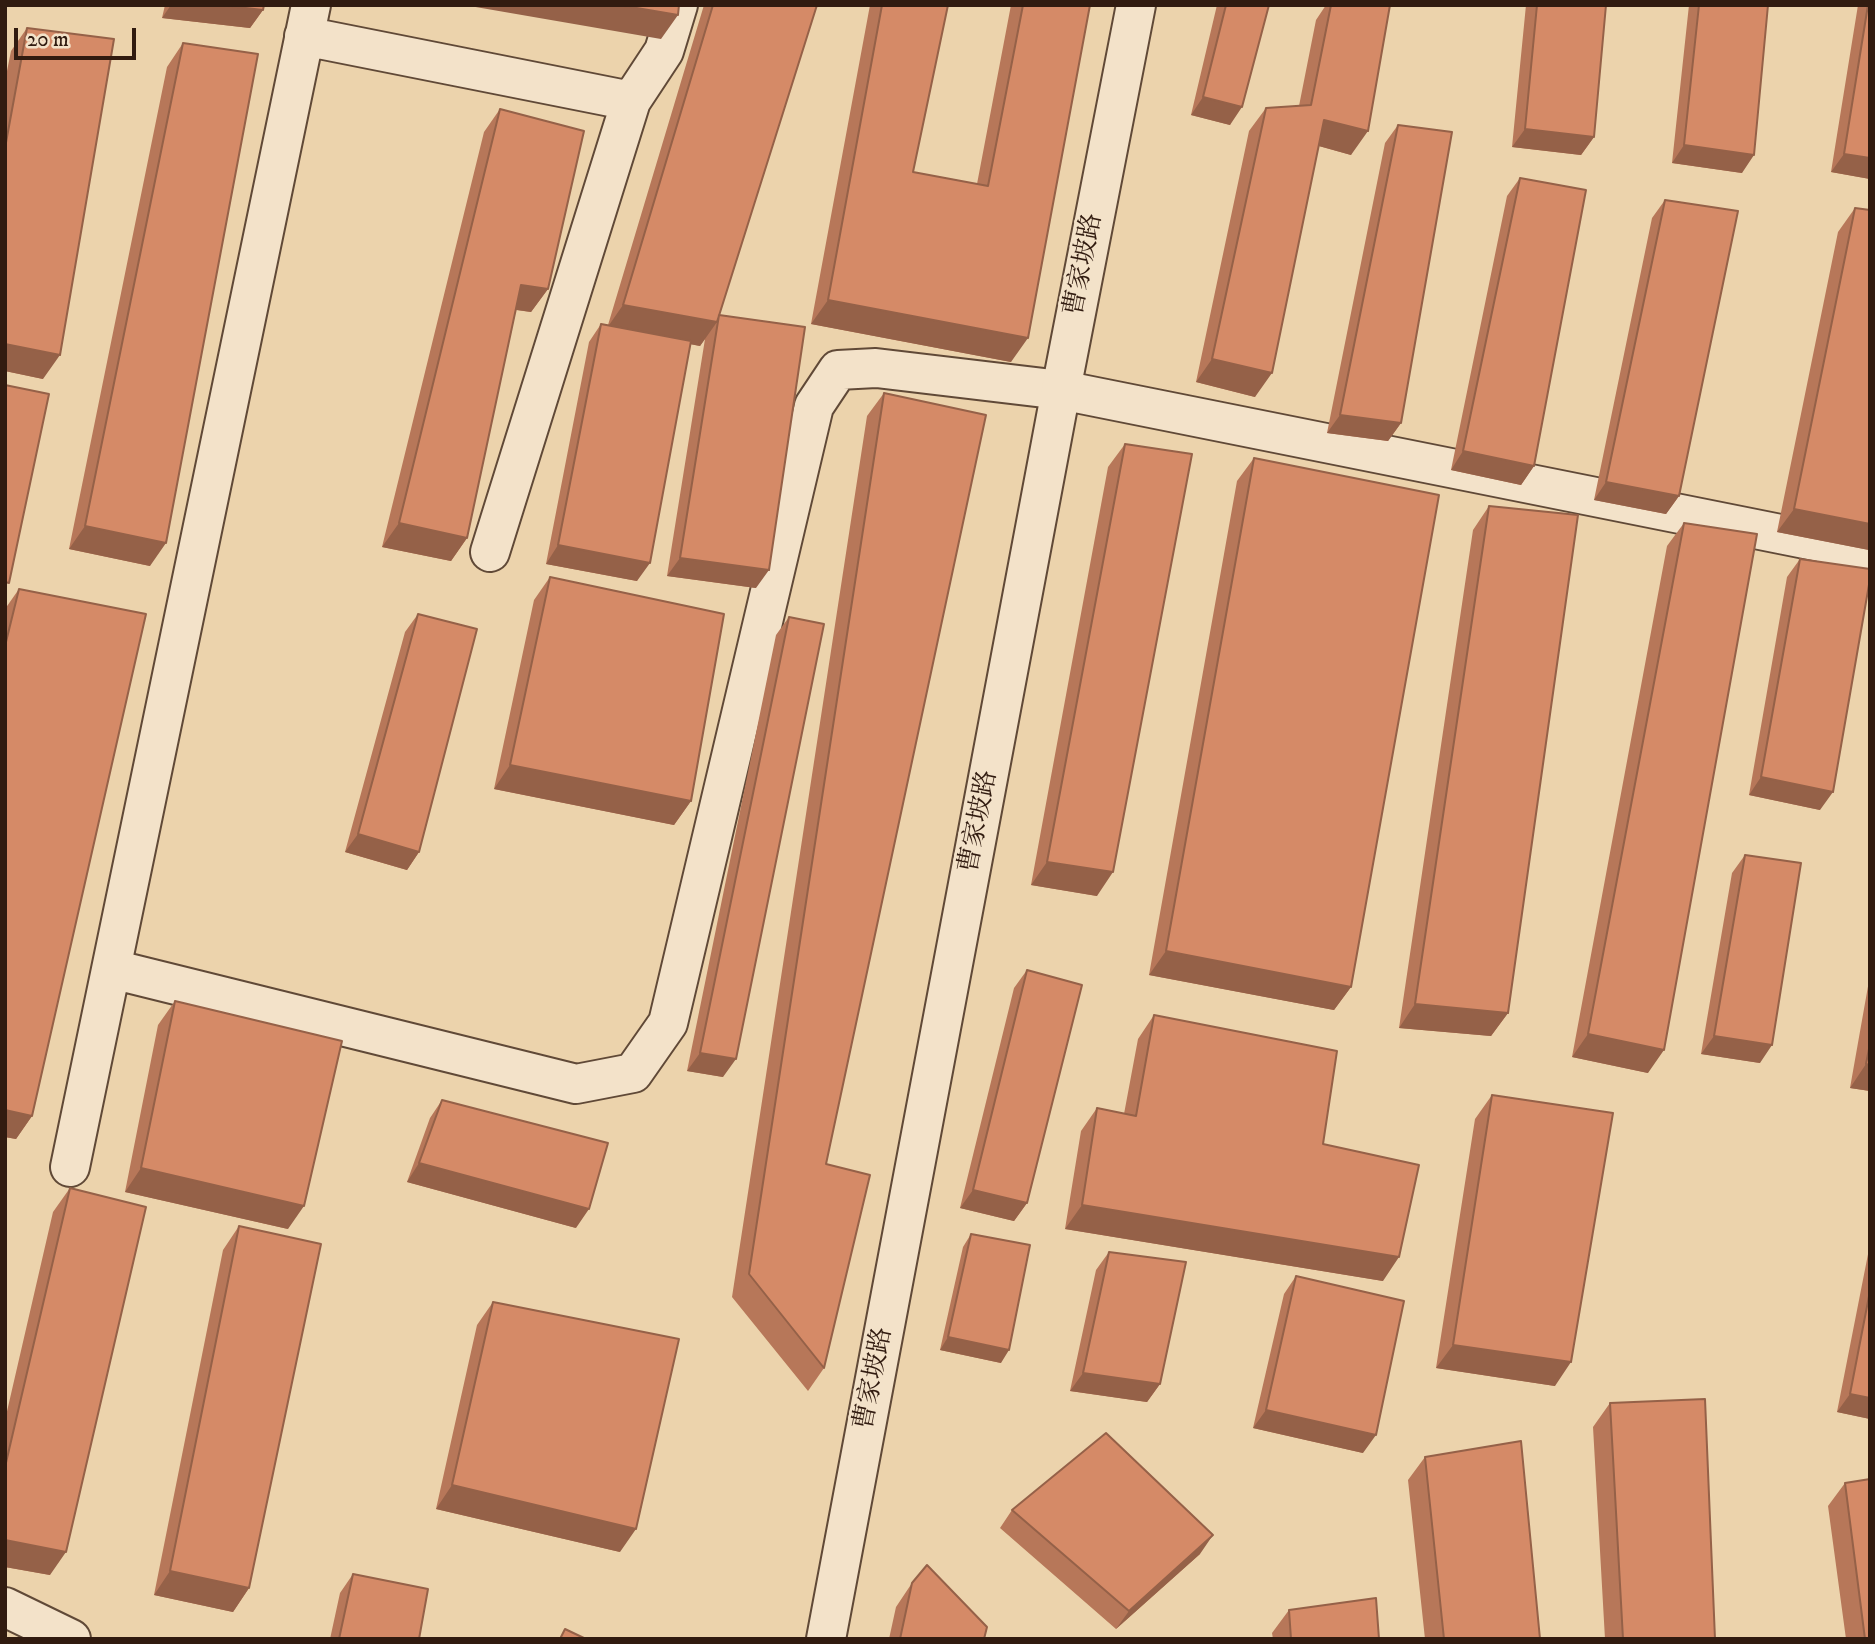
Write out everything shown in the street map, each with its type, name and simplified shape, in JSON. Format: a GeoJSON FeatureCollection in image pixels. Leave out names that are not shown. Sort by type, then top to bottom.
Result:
{"type":"FeatureCollection","features":[{"type":"Feature","properties":{"kind":"street"},"geometry":{"type":"LineString","coordinates":[[490,552],[631,101],[664,51],[678,5]]}},
{"type":"Feature","properties":{"kind":"street","name":"曹家坡路"},"geometry":{"type":"LineString","coordinates":[[826,1639],[1136,5]]}},
{"type":"Feature","properties":{"kind":"street"},"geometry":{"type":"LineString","coordinates":[[70,1167],[308,21],[631,101]]}},
{"type":"Feature","properties":{"kind":"street"},"geometry":{"type":"LineString","coordinates":[[112,969],[576,1084],[633,1073],[668,1023],[814,406],[838,370],[876,368],[1061,390],[1870,552]]}},
{"type":"Feature","properties":{"kind":"street"},"geometry":{"type":"LineString","coordinates":[[23,1622],[71,1639]]}},
{"type":"Feature","properties":{"kind":"building"},"geometry":{"type":"Polygon","coordinates":[[[220,5],[264,5],[263,10],[220,5]]]}},
{"type":"Feature","properties":{"kind":"building"},"geometry":{"type":"Polygon","coordinates":[[[619,5],[679,5],[678,15],[619,5]]]}},
{"type":"Feature","properties":{"kind":"building"},"geometry":{"type":"Polygon","coordinates":[[[713,5],[817,5],[717,322],[623,305],[713,5]]]}},
{"type":"Feature","properties":{"kind":"building"},"geometry":{"type":"Polygon","coordinates":[[[882,5],[948,5],[913,172],[988,186],[1023,5],[1090,5],[1028,338],[828,300],[882,5]]]}},
{"type":"Feature","properties":{"kind":"building"},"geometry":{"type":"Polygon","coordinates":[[[1226,5],[1269,5],[1242,107],[1203,97],[1226,5]]]}},
{"type":"Feature","properties":{"kind":"building"},"geometry":{"type":"Polygon","coordinates":[[[1331,5],[1390,5],[1368,131],[1324,120],[1272,373],[1212,359],[1266,108],[1311,105],[1331,5]]]}},
{"type":"Feature","properties":{"kind":"building"},"geometry":{"type":"Polygon","coordinates":[[[1537,5],[1606,5],[1594,137],[1525,129],[1537,5]]]}},
{"type":"Feature","properties":{"kind":"building"},"geometry":{"type":"Polygon","coordinates":[[[1699,5],[1768,5],[1754,155],[1684,145],[1699,5]]]}},
{"type":"Feature","properties":{"kind":"building"},"geometry":{"type":"Polygon","coordinates":[[[1870,5],[1870,158],[1844,154],[1870,5]]]}},
{"type":"Feature","properties":{"kind":"building"},"geometry":{"type":"Polygon","coordinates":[[[27,28],[114,39],[60,355],[5,344],[5,148],[27,28]]]}},
{"type":"Feature","properties":{"kind":"building"},"geometry":{"type":"Polygon","coordinates":[[[183,43],[258,54],[166,543],[85,526],[183,43]]]}},
{"type":"Feature","properties":{"kind":"building"},"geometry":{"type":"Polygon","coordinates":[[[500,109],[584,131],[548,289],[521,285],[467,538],[399,523],[500,109]]]}},
{"type":"Feature","properties":{"kind":"building"},"geometry":{"type":"Polygon","coordinates":[[[1398,125],[1452,132],[1401,423],[1340,415],[1398,125]]]}},
{"type":"Feature","properties":{"kind":"building"},"geometry":{"type":"Polygon","coordinates":[[[1520,178],[1586,190],[1534,466],[1463,451],[1520,178]]]}},
{"type":"Feature","properties":{"kind":"building"},"geometry":{"type":"Polygon","coordinates":[[[1665,200],[1738,211],[1679,496],[1606,482],[1665,200]]]}},
{"type":"Feature","properties":{"kind":"building"},"geometry":{"type":"Polygon","coordinates":[[[1855,208],[1870,210],[1870,524],[1794,509],[1855,208]]]}},
{"type":"Feature","properties":{"kind":"building"},"geometry":{"type":"Polygon","coordinates":[[[719,315],[805,327],[769,570],[680,558],[719,315]]]}},
{"type":"Feature","properties":{"kind":"building"},"geometry":{"type":"Polygon","coordinates":[[[601,324],[691,341],[650,563],[558,545],[601,324]]]}},
{"type":"Feature","properties":{"kind":"building"},"geometry":{"type":"Polygon","coordinates":[[[5,385],[49,394],[9,583],[5,582],[5,385]]]}},
{"type":"Feature","properties":{"kind":"building"},"geometry":{"type":"Polygon","coordinates":[[[884,393],[986,415],[826,1164],[870,1175],[824,1368],[749,1274],[884,393]]]}},
{"type":"Feature","properties":{"kind":"building"},"geometry":{"type":"Polygon","coordinates":[[[1125,444],[1192,454],[1113,872],[1047,862],[1125,444]]]}},
{"type":"Feature","properties":{"kind":"building"},"geometry":{"type":"Polygon","coordinates":[[[1254,458],[1439,495],[1351,987],[1166,951],[1254,458]]]}},
{"type":"Feature","properties":{"kind":"building"},"geometry":{"type":"Polygon","coordinates":[[[1489,506],[1578,515],[1508,1013],[1415,1004],[1489,506]]]}},
{"type":"Feature","properties":{"kind":"building"},"geometry":{"type":"Polygon","coordinates":[[[1684,523],[1757,534],[1664,1050],[1588,1034],[1684,523]]]}},
{"type":"Feature","properties":{"kind":"building"},"geometry":{"type":"Polygon","coordinates":[[[1800,559],[1870,569],[1833,792],[1761,777],[1800,559]]]}},
{"type":"Feature","properties":{"kind":"building"},"geometry":{"type":"Polygon","coordinates":[[[550,577],[724,614],[691,801],[510,765],[550,577]]]}},
{"type":"Feature","properties":{"kind":"building"},"geometry":{"type":"Polygon","coordinates":[[[19,589],[146,614],[32,1116],[5,1110],[5,646],[19,589]]]}},
{"type":"Feature","properties":{"kind":"building"},"geometry":{"type":"Polygon","coordinates":[[[418,614],[477,629],[419,852],[358,834],[418,614]]]}},
{"type":"Feature","properties":{"kind":"building"},"geometry":{"type":"Polygon","coordinates":[[[789,617],[824,624],[736,1059],[700,1053],[789,617]]]}},
{"type":"Feature","properties":{"kind":"building"},"geometry":{"type":"Polygon","coordinates":[[[1745,855],[1801,863],[1772,1045],[1714,1036],[1745,855]]]}},
{"type":"Feature","properties":{"kind":"building"},"geometry":{"type":"Polygon","coordinates":[[[1027,970],[1082,985],[1027,1203],[973,1190],[1027,970]]]}},
{"type":"Feature","properties":{"kind":"building"},"geometry":{"type":"Polygon","coordinates":[[[175,1001],[342,1041],[304,1206],[141,1168],[175,1001]]]}},
{"type":"Feature","properties":{"kind":"building"},"geometry":{"type":"Polygon","coordinates":[[[1154,1015],[1337,1051],[1323,1144],[1419,1165],[1399,1257],[1082,1205],[1097,1108],[1136,1116],[1154,1015]]]}},
{"type":"Feature","properties":{"kind":"building"},"geometry":{"type":"Polygon","coordinates":[[[1870,1044],[1870,1065],[1866,1064],[1870,1044]]]}},
{"type":"Feature","properties":{"kind":"building"},"geometry":{"type":"Polygon","coordinates":[[[1492,1095],[1613,1113],[1571,1362],[1453,1345],[1492,1095]]]}},
{"type":"Feature","properties":{"kind":"building"},"geometry":{"type":"Polygon","coordinates":[[[442,1100],[608,1143],[589,1209],[419,1163],[442,1100]]]}},
{"type":"Feature","properties":{"kind":"building"},"geometry":{"type":"Polygon","coordinates":[[[70,1188],[146,1207],[66,1552],[5,1540],[5,1467],[70,1188]]]}},
{"type":"Feature","properties":{"kind":"building"},"geometry":{"type":"Polygon","coordinates":[[[239,1226],[321,1244],[249,1588],[170,1571],[239,1226]]]}},
{"type":"Feature","properties":{"kind":"building"},"geometry":{"type":"Polygon","coordinates":[[[971,1234],[1030,1245],[1009,1350],[948,1337],[971,1234]]]}},
{"type":"Feature","properties":{"kind":"building"},"geometry":{"type":"Polygon","coordinates":[[[1109,1252],[1186,1262],[1160,1384],[1083,1373],[1109,1252]]]}},
{"type":"Feature","properties":{"kind":"building"},"geometry":{"type":"Polygon","coordinates":[[[1296,1276],[1404,1301],[1376,1435],[1266,1410],[1296,1276]]]}},
{"type":"Feature","properties":{"kind":"building"},"geometry":{"type":"Polygon","coordinates":[[[1870,1291],[1870,1398],[1850,1394],[1870,1291]]]}},
{"type":"Feature","properties":{"kind":"building"},"geometry":{"type":"Polygon","coordinates":[[[493,1302],[679,1339],[636,1529],[452,1485],[493,1302]]]}},
{"type":"Feature","properties":{"kind":"building"},"geometry":{"type":"Polygon","coordinates":[[[1705,1399],[1715,1639],[1623,1639],[1610,1403],[1705,1399]]]}},
{"type":"Feature","properties":{"kind":"building"},"geometry":{"type":"Polygon","coordinates":[[[1106,1433],[1213,1535],[1129,1611],[1012,1510],[1106,1433]]]}},
{"type":"Feature","properties":{"kind":"building"},"geometry":{"type":"Polygon","coordinates":[[[1521,1441],[1540,1639],[1444,1639],[1425,1457],[1521,1441]]]}},
{"type":"Feature","properties":{"kind":"building"},"geometry":{"type":"Polygon","coordinates":[[[1870,1479],[1870,1639],[1865,1639],[1845,1483],[1870,1479]]]}},
{"type":"Feature","properties":{"kind":"building"},"geometry":{"type":"Polygon","coordinates":[[[927,1565],[987,1627],[984,1639],[900,1639],[912,1583],[927,1565]]]}},
{"type":"Feature","properties":{"kind":"building"},"geometry":{"type":"Polygon","coordinates":[[[353,1574],[428,1589],[419,1639],[339,1639],[353,1574]]]}},
{"type":"Feature","properties":{"kind":"building"},"geometry":{"type":"Polygon","coordinates":[[[1376,1598],[1379,1639],[1291,1639],[1289,1610],[1376,1598]]]}},
{"type":"Feature","properties":{"kind":"building"},"geometry":{"type":"Polygon","coordinates":[[[565,1629],[586,1639],[560,1639],[565,1629]]]}}]}
